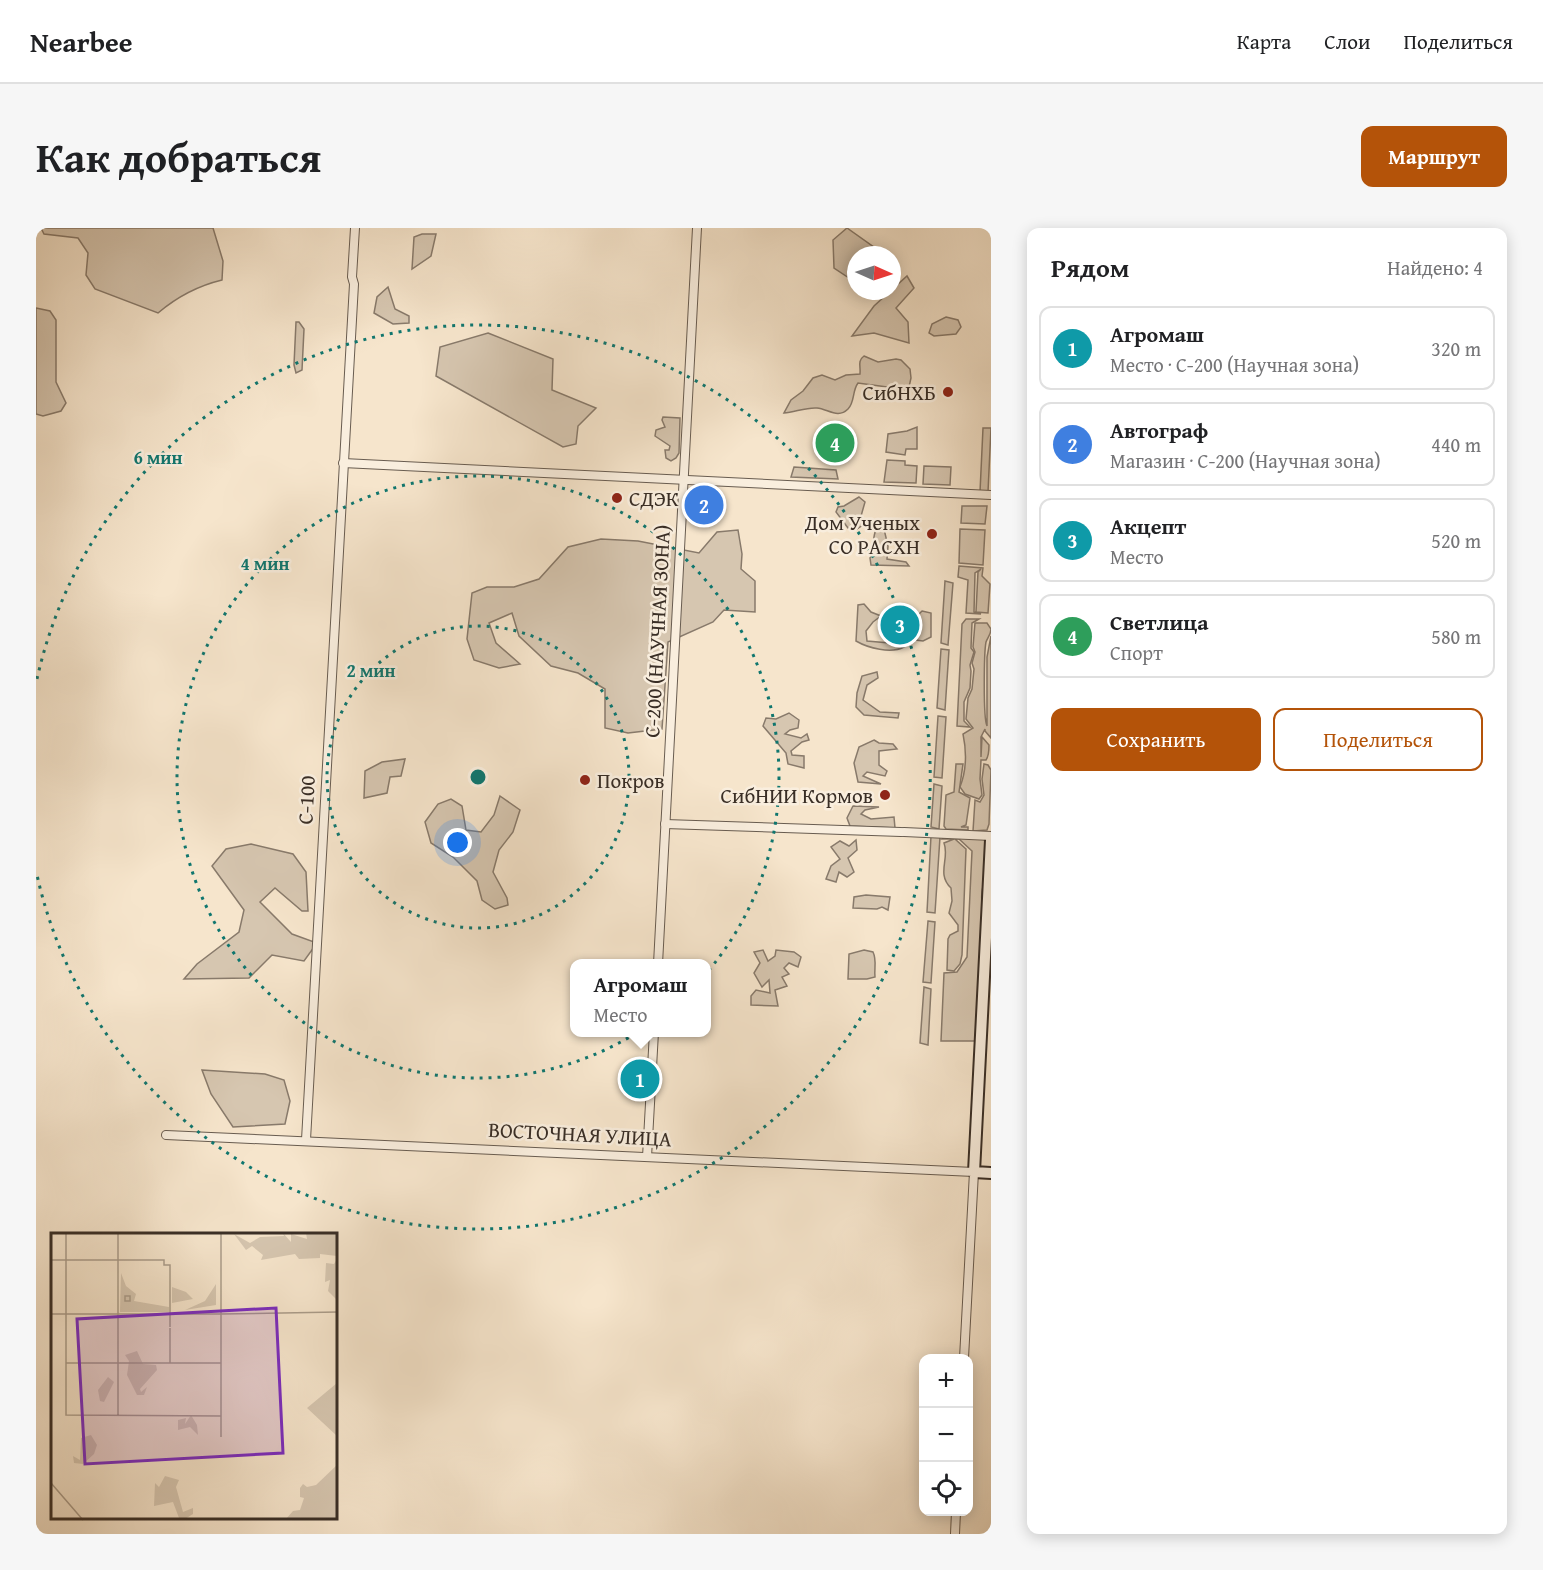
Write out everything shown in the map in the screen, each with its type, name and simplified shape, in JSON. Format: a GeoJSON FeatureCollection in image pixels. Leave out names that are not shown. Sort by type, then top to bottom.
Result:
{"type":"FeatureCollection","features":[{"type":"Feature","properties":{"kind":"main road"},"geometry":{"type":"LineString","coordinates":[[974,1172],[991,838]]}},
{"type":"Feature","properties":{"kind":"main road","name":"ВОСТОЧНАЯ УЛИЦА"},"geometry":{"type":"LineString","coordinates":[[974,1172],[991,1173]]}},
{"type":"Feature","properties":{"kind":"street","name":"С-100"},"geometry":{"type":"LineString","coordinates":[[306,1140],[354,284],[352,277],[355,228]]}},
{"type":"Feature","properties":{"kind":"street","name":"С-200 (НАУЧНАЯ ЗОНА)"},"geometry":{"type":"LineString","coordinates":[[658,959],[697,228]]}},
{"type":"Feature","properties":{"kind":"street"},"geometry":{"type":"LineString","coordinates":[[343,463],[991,495]]}},
{"type":"Feature","properties":{"kind":"street"},"geometry":{"type":"LineString","coordinates":[[665,824],[902,832],[991,838]]}},
{"type":"Feature","properties":{"kind":"street"},"geometry":{"type":"LineString","coordinates":[[647,1157],[654,1037]]}},
{"type":"Feature","properties":{"kind":"street","name":"ВОСТОЧНАЯ УЛИЦА"},"geometry":{"type":"LineString","coordinates":[[166,1135],[974,1172]]}},
{"type":"Feature","properties":{"kind":"street"},"geometry":{"type":"LineString","coordinates":[[964,1354],[974,1172]]}},
{"type":"Feature","properties":{"kind":"street"},"geometry":{"type":"LineString","coordinates":[[955,1534],[956,1516]]}},
{"type":"Feature","properties":{"kind":"shaded area"},"geometry":{"type":"Polygon","coordinates":[[[41,228],[213,228],[223,261],[222,280],[188,292],[158,313],[95,289],[86,275],[88,253],[78,238],[44,234],[41,228]]]}},
{"type":"Feature","properties":{"kind":"shaded area"},"geometry":{"type":"Polygon","coordinates":[[[847,228],[873,246],[847,246],[847,277],[834,268],[833,240],[847,228]]]}},
{"type":"Feature","properties":{"kind":"shaded area"},"geometry":{"type":"Polygon","coordinates":[[[422,234],[436,234],[431,256],[412,269],[414,237],[422,234]]]}},
{"type":"Feature","properties":{"kind":"shaded area"},"geometry":{"type":"Polygon","coordinates":[[[907,276],[914,288],[896,308],[908,322],[909,343],[874,333],[852,336],[881,300],[901,300],[901,281],[907,276]]]}},
{"type":"Feature","properties":{"kind":"shaded area"},"geometry":{"type":"Polygon","coordinates":[[[388,287],[395,309],[409,316],[409,323],[393,324],[374,313],[377,297],[388,287]]]}},
{"type":"Feature","properties":{"kind":"shaded area"},"geometry":{"type":"Polygon","coordinates":[[[36,308],[50,311],[56,320],[56,382],[66,403],[61,411],[43,416],[36,414],[36,308]]]}},
{"type":"Feature","properties":{"kind":"shaded area"},"geometry":{"type":"Polygon","coordinates":[[[946,317],[958,320],[961,327],[956,334],[934,336],[929,333],[932,324],[946,317]]]}},
{"type":"Feature","properties":{"kind":"shaded area"},"geometry":{"type":"Polygon","coordinates":[[[296,322],[299,322],[304,329],[302,370],[296,373],[294,365],[296,322]]]}},
{"type":"Feature","properties":{"kind":"shaded area"},"geometry":{"type":"Polygon","coordinates":[[[488,333],[553,359],[552,390],[596,408],[578,426],[576,444],[563,447],[436,376],[440,347],[488,333]]]}},
{"type":"Feature","properties":{"kind":"shaded area"},"geometry":{"type":"Polygon","coordinates":[[[864,356],[878,362],[901,360],[910,369],[909,387],[899,396],[887,387],[858,383],[852,403],[844,412],[837,413],[813,408],[784,413],[791,400],[803,391],[813,378],[822,375],[835,380],[846,375],[860,374],[860,362],[864,356]]]}},
{"type":"Feature","properties":{"kind":"shaded area"},"geometry":{"type":"Polygon","coordinates":[[[663,417],[680,418],[679,453],[671,461],[666,458],[665,450],[669,450],[670,446],[655,436],[656,430],[665,427],[663,417]]]}},
{"type":"Feature","properties":{"kind":"shaded area"},"geometry":{"type":"Polygon","coordinates":[[[917,427],[917,449],[906,449],[905,455],[886,452],[888,434],[917,427]]]}},
{"type":"Feature","properties":{"kind":"shaded area"},"geometry":{"type":"Polygon","coordinates":[[[983,428],[991,428],[988,492],[980,492],[983,428]]]}},
{"type":"Feature","properties":{"kind":"shaded area"},"geometry":{"type":"Polygon","coordinates":[[[887,460],[905,461],[905,465],[917,466],[916,483],[884,482],[887,460]]]}},
{"type":"Feature","properties":{"kind":"shaded area"},"geometry":{"type":"Polygon","coordinates":[[[924,466],[951,467],[950,485],[923,484],[924,466]]]}},
{"type":"Feature","properties":{"kind":"shaded area"},"geometry":{"type":"Polygon","coordinates":[[[794,467],[836,470],[838,479],[791,477],[794,467]]]}},
{"type":"Feature","properties":{"kind":"shaded area"},"geometry":{"type":"Polygon","coordinates":[[[859,497],[865,502],[861,516],[863,525],[857,529],[848,528],[836,512],[838,507],[859,497]]]}},
{"type":"Feature","properties":{"kind":"shaded area"},"geometry":{"type":"Polygon","coordinates":[[[962,506],[987,506],[985,524],[961,523],[962,506]]]}},
{"type":"Feature","properties":{"kind":"shaded area"},"geometry":{"type":"Polygon","coordinates":[[[877,528],[884,529],[888,546],[887,559],[906,562],[909,566],[871,565],[870,558],[877,528]]]}},
{"type":"Feature","properties":{"kind":"shaded area"},"geometry":{"type":"Polygon","coordinates":[[[960,529],[985,530],[983,565],[959,563],[960,529]]]}},
{"type":"Feature","properties":{"kind":"shaded area"},"geometry":{"type":"Polygon","coordinates":[[[738,530],[742,554],[741,569],[755,581],[755,612],[724,610],[713,622],[668,642],[662,729],[628,733],[605,728],[605,689],[578,673],[551,666],[519,636],[512,613],[489,623],[496,643],[520,664],[499,668],[474,660],[467,639],[472,593],[487,587],[514,587],[539,579],[568,547],[601,539],[638,541],[699,553],[717,532],[738,530]]]}},
{"type":"Feature","properties":{"kind":"shaded area"},"geometry":{"type":"Polygon","coordinates":[[[959,566],[983,568],[982,576],[990,584],[988,613],[976,612],[978,572],[981,569],[975,573],[974,612],[981,614],[966,613],[968,580],[958,577],[959,566]]]}},
{"type":"Feature","properties":{"kind":"shaded area"},"geometry":{"type":"Polygon","coordinates":[[[945,581],[953,583],[948,645],[941,643],[945,581]]]}},
{"type":"Feature","properties":{"kind":"shaded area"},"geometry":{"type":"Polygon","coordinates":[[[864,604],[871,612],[881,616],[866,631],[867,641],[901,644],[904,647],[893,650],[880,649],[856,641],[858,605],[864,604]]]}},
{"type":"Feature","properties":{"kind":"shaded area"},"geometry":{"type":"Polygon","coordinates":[[[922,611],[931,613],[931,637],[923,641],[916,640],[917,616],[922,611]]]}},
{"type":"Feature","properties":{"kind":"shaded area"},"geometry":{"type":"Polygon","coordinates":[[[966,619],[979,619],[972,623],[971,648],[974,652],[970,665],[970,688],[964,702],[964,721],[970,727],[957,726],[962,624],[966,619]]]}},
{"type":"Feature","properties":{"kind":"shaded area"},"geometry":{"type":"Polygon","coordinates":[[[975,623],[987,623],[991,629],[986,642],[984,685],[987,726],[987,657],[991,636],[991,738],[985,729],[981,737],[981,757],[982,737],[989,745],[989,751],[986,760],[981,760],[982,795],[979,799],[965,794],[960,787],[966,761],[963,734],[973,728],[966,719],[974,669],[972,663],[975,652],[973,647],[975,623]]]}},
{"type":"Feature","properties":{"kind":"shaded area"},"geometry":{"type":"Polygon","coordinates":[[[941,649],[949,650],[945,710],[937,708],[941,649]]]}},
{"type":"Feature","properties":{"kind":"shaded area"},"geometry":{"type":"Polygon","coordinates":[[[877,672],[878,678],[867,685],[863,700],[880,712],[899,713],[898,718],[864,715],[856,707],[862,676],[877,672]]]}},
{"type":"Feature","properties":{"kind":"shaded area"},"geometry":{"type":"Polygon","coordinates":[[[789,713],[799,720],[798,728],[785,734],[801,738],[807,734],[809,740],[802,742],[791,751],[792,755],[804,756],[804,768],[788,764],[786,753],[763,726],[766,718],[776,719],[789,713]]]}},
{"type":"Feature","properties":{"kind":"shaded area"},"geometry":{"type":"Polygon","coordinates":[[[938,716],[946,717],[942,778],[934,777],[938,716]]]}},
{"type":"Feature","properties":{"kind":"shaded area"},"geometry":{"type":"Polygon","coordinates":[[[874,740],[879,743],[893,744],[897,749],[879,751],[879,765],[887,771],[885,776],[867,772],[863,776],[881,784],[858,782],[854,763],[859,747],[874,740]]]}},
{"type":"Feature","properties":{"kind":"shaded area"},"geometry":{"type":"Polygon","coordinates":[[[405,759],[401,776],[390,777],[387,793],[364,798],[365,771],[382,762],[405,759]]]}},
{"type":"Feature","properties":{"kind":"shaded area"},"geometry":{"type":"Polygon","coordinates":[[[956,764],[963,764],[959,792],[970,798],[966,825],[961,827],[968,827],[968,830],[946,829],[944,826],[946,795],[954,792],[956,764]]]}},
{"type":"Feature","properties":{"kind":"shaded area"},"geometry":{"type":"Polygon","coordinates":[[[984,764],[988,765],[991,770],[989,824],[987,830],[973,831],[975,800],[980,802],[984,795],[982,779],[984,764]]]}},
{"type":"Feature","properties":{"kind":"shaded area"},"geometry":{"type":"Polygon","coordinates":[[[934,784],[942,786],[939,829],[931,827],[934,784]]]}},
{"type":"Feature","properties":{"kind":"shaded area"},"geometry":{"type":"Polygon","coordinates":[[[500,796],[520,810],[513,832],[499,850],[493,872],[507,898],[508,905],[495,909],[482,900],[477,881],[453,857],[431,843],[425,822],[438,804],[451,799],[462,806],[466,830],[481,832],[494,815],[500,796]]]}},
{"type":"Feature","properties":{"kind":"shaded area"},"geometry":{"type":"Polygon","coordinates":[[[853,806],[879,807],[865,810],[861,814],[871,819],[894,817],[895,828],[850,826],[847,818],[853,806]]]}},
{"type":"Feature","properties":{"kind":"shaded area"},"geometry":{"type":"Polygon","coordinates":[[[931,836],[940,837],[935,913],[927,912],[931,836]]]}},
{"type":"Feature","properties":{"kind":"shaded area"},"geometry":{"type":"Polygon","coordinates":[[[946,836],[983,839],[987,843],[987,865],[982,897],[984,912],[976,1041],[941,1041],[944,973],[957,972],[967,957],[972,851],[959,839],[955,839],[966,849],[962,955],[960,964],[954,971],[947,970],[948,939],[950,935],[958,931],[958,925],[949,913],[952,901],[951,888],[944,877],[946,854],[944,843],[954,839],[942,839],[946,836]]]}},
{"type":"Feature","properties":{"kind":"shaded area"},"geometry":{"type":"Polygon","coordinates":[[[856,840],[857,850],[848,858],[854,872],[847,877],[839,872],[836,882],[826,879],[831,866],[840,859],[831,847],[840,841],[849,846],[856,840]]]}},
{"type":"Feature","properties":{"kind":"shaded area"},"geometry":{"type":"Polygon","coordinates":[[[251,844],[293,854],[306,872],[308,911],[302,911],[275,888],[260,902],[292,934],[317,943],[304,961],[272,955],[249,978],[184,979],[197,964],[239,932],[244,910],[212,866],[226,849],[251,844]]]}},
{"type":"Feature","properties":{"kind":"shaded area"},"geometry":{"type":"Polygon","coordinates":[[[866,895],[890,897],[888,910],[882,907],[877,909],[853,908],[854,897],[866,895]]]}},
{"type":"Feature","properties":{"kind":"shaded area"},"geometry":{"type":"Polygon","coordinates":[[[928,921],[935,922],[931,983],[923,982],[928,921]]]}},
{"type":"Feature","properties":{"kind":"shaded area"},"geometry":{"type":"Polygon","coordinates":[[[763,950],[768,961],[775,956],[776,950],[794,952],[801,957],[798,967],[789,963],[784,968],[789,974],[782,977],[787,986],[775,990],[778,1006],[751,1005],[751,996],[756,990],[770,993],[769,980],[762,987],[754,973],[760,963],[754,952],[763,950]]]}},
{"type":"Feature","properties":{"kind":"shaded area"},"geometry":{"type":"Polygon","coordinates":[[[864,950],[873,952],[875,977],[848,979],[849,954],[864,950]]]}},
{"type":"Feature","properties":{"kind":"shaded area"},"geometry":{"type":"Polygon","coordinates":[[[924,987],[931,989],[928,1045],[920,1043],[924,987]]]}},
{"type":"Feature","properties":{"kind":"shaded area"},"geometry":{"type":"Polygon","coordinates":[[[202,1070],[265,1074],[284,1080],[290,1101],[285,1124],[233,1127],[211,1094],[202,1070]]]}},
{"type":"Feature","properties":{"kind":"place","name":"СибНХБ"},"geometry":{"type":"Point","coordinates":[948,392]}},
{"type":"Feature","properties":{"kind":"place","name":"Светлица"},"geometry":{"type":"Point","coordinates":[835,443]}},
{"type":"Feature","properties":{"kind":"place","name":"СДЭК"},"geometry":{"type":"Point","coordinates":[617,498]}},
{"type":"Feature","properties":{"kind":"place","name":"Автограф"},"geometry":{"type":"Point","coordinates":[704,505]}},
{"type":"Feature","properties":{"kind":"place","name":"Дом Ученых СО РАСХН"},"geometry":{"type":"Point","coordinates":[932,534]}},
{"type":"Feature","properties":{"kind":"place","name":"Акцепт"},"geometry":{"type":"Point","coordinates":[900,625]}},
{"type":"Feature","properties":{"kind":"place","name":"Покров"},"geometry":{"type":"Point","coordinates":[585,780]}},
{"type":"Feature","properties":{"kind":"place","name":"СибНИИ Кормов"},"geometry":{"type":"Point","coordinates":[885,795]}},
{"type":"Feature","properties":{"kind":"place","name":"Агромаш"},"geometry":{"type":"Point","coordinates":[640,1079]}}]}
